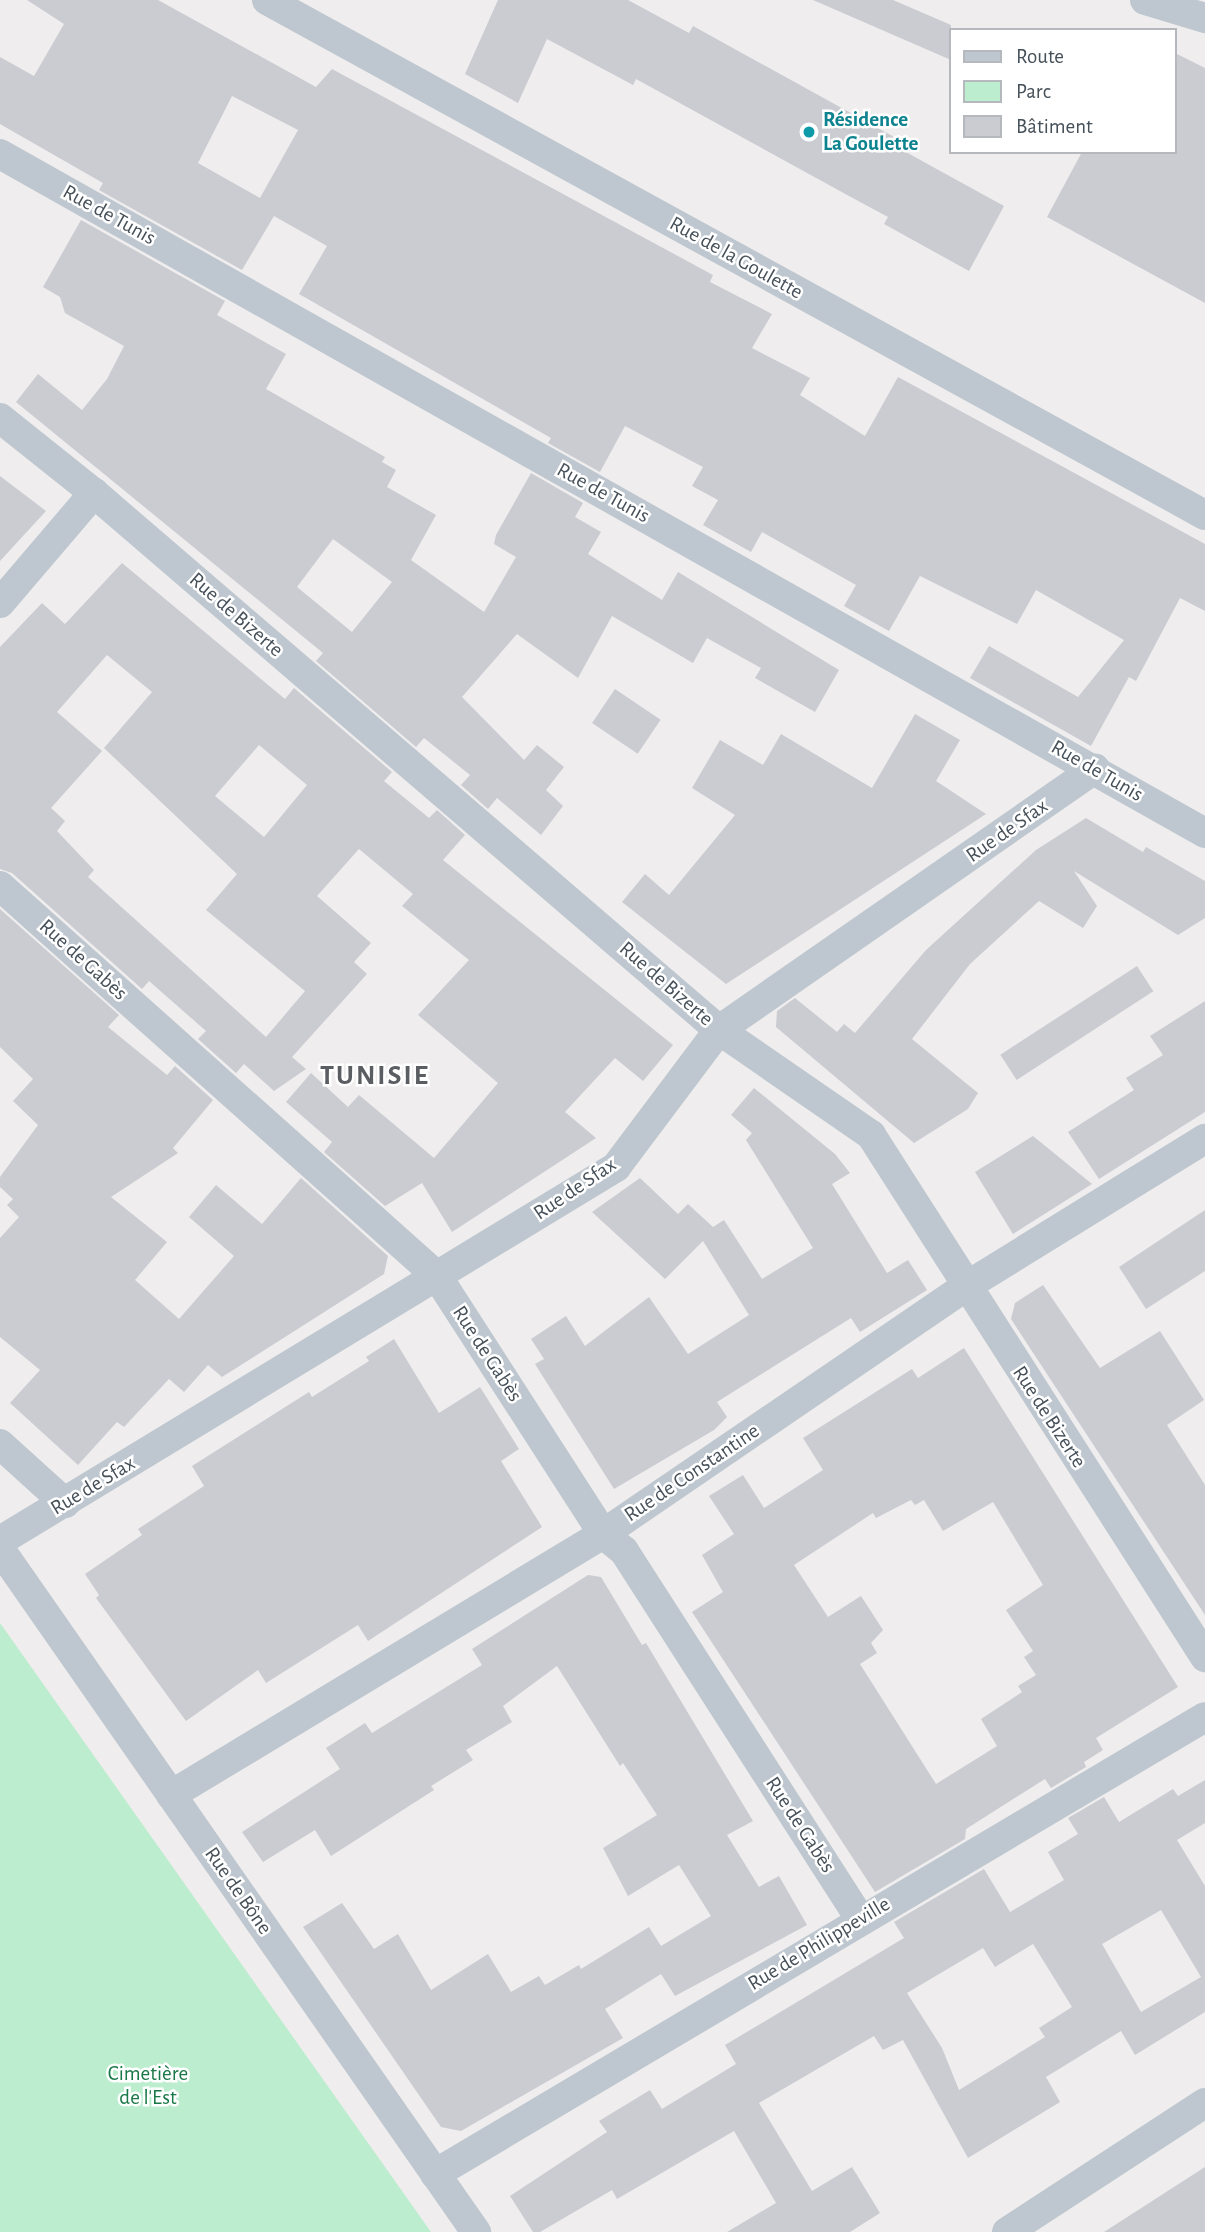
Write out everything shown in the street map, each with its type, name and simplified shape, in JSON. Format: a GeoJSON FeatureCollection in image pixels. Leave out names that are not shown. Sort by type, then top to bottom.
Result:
{"type":"FeatureCollection","features":[{"type":"Feature","properties":{"kind":"street","name":"Rue de la Goulette"},"geometry":{"type":"LineString","coordinates":[[267,0],[1205,515]]}},
{"type":"Feature","properties":{"kind":"street"},"geometry":{"type":"LineString","coordinates":[[1145,0],[1205,18]]}},
{"type":"Feature","properties":{"kind":"street","name":"Rue de Tunis"},"geometry":{"type":"LineString","coordinates":[[0,154],[1205,833]]}},
{"type":"Feature","properties":{"kind":"street","name":"Rue de Bizerte"},"geometry":{"type":"LineString","coordinates":[[0,418],[94,493],[719,1030],[871,1135],[965,1287],[1205,1657]]}},
{"type":"Feature","properties":{"kind":"street"},"geometry":{"type":"LineString","coordinates":[[0,603],[94,493]]}},
{"type":"Feature","properties":{"kind":"street","name":"Rue de Sfax"},"geometry":{"type":"LineString","coordinates":[[0,1541],[615,1167],[719,1030],[1095,769]]}},
{"type":"Feature","properties":{"kind":"street","name":"Rue de Gabès"},"geometry":{"type":"LineString","coordinates":[[0,886],[437,1276],[603,1534],[624,1551],[860,1919]]}},
{"type":"Feature","properties":{"kind":"street","name":"Rue de Constantine"},"geometry":{"type":"LineString","coordinates":[[171,1796],[603,1534],[965,1287],[1205,1139]]}},
{"type":"Feature","properties":{"kind":"street"},"geometry":{"type":"LineString","coordinates":[[0,1444],[65,1503]]}},
{"type":"Feature","properties":{"kind":"street","name":"Rue de Bône"},"geometry":{"type":"LineString","coordinates":[[0,1549],[476,2232]]}},
{"type":"Feature","properties":{"kind":"street","name":"Rue de Philippeville"},"geometry":{"type":"LineString","coordinates":[[435,2174],[860,1919],[1205,1717]]}},
{"type":"Feature","properties":{"kind":"street"},"geometry":{"type":"LineString","coordinates":[[1007,2232],[1205,2104]]}},
{"type":"Feature","properties":{"kind":"green space","name":"Cimetière de l'Est"},"geometry":{"type":"Polygon","coordinates":[[[0,1623],[431,2232],[0,2232],[0,1623]]]}},
{"type":"Feature","properties":{"kind":"building"},"geometry":{"type":"Polygon","coordinates":[[[27,0],[158,0],[316,87],[332,69],[713,275],[710,282],[772,314],[752,348],[810,378],[800,395],[865,436],[898,377],[1205,544],[1205,611],[1180,598],[1136,681],[1129,677],[1091,746],[970,678],[989,646],[1078,697],[1124,640],[1036,590],[1017,624],[920,576],[889,631],[844,606],[856,585],[762,532],[751,552],[703,525],[718,500],[692,486],[703,467],[625,426],[600,472],[548,443],[551,438],[299,294],[327,246],[274,216],[242,270],[99,190],[103,183],[0,124],[0,57],[34,76],[64,24],[27,0]],[[232,96],[198,163],[260,198],[298,130],[232,96]]]}},
{"type":"Feature","properties":{"kind":"building","name":"Résidence La Goulette"},"geometry":{"type":"Polygon","coordinates":[[[498,0],[628,0],[689,33],[693,26],[896,138],[893,145],[1004,206],[969,271],[884,224],[888,217],[636,79],[633,85],[547,39],[518,103],[465,74],[498,0]]]}},
{"type":"Feature","properties":{"kind":"building"},"geometry":{"type":"Polygon","coordinates":[[[813,0],[893,0],[951,25],[950,60],[813,0]]]}},
{"type":"Feature","properties":{"kind":"building"},"geometry":{"type":"Polygon","coordinates":[[[1177,54],[1205,68],[1205,303],[1047,217],[1081,154],[1177,154],[1177,54]]]}},
{"type":"Feature","properties":{"kind":"building"},"geometry":{"type":"Polygon","coordinates":[[[81,220],[225,301],[217,315],[286,354],[266,389],[385,457],[382,462],[396,470],[387,487],[436,515],[411,560],[484,612],[516,557],[494,544],[496,535],[531,473],[583,503],[575,517],[601,532],[588,554],[662,600],[678,572],[839,670],[815,712],[755,678],[761,668],[707,638],[693,663],[612,616],[578,678],[517,634],[462,697],[524,760],[537,745],[564,767],[546,790],[563,806],[541,835],[497,798],[488,809],[461,785],[470,775],[424,738],[416,747],[316,661],[323,653],[16,402],[38,374],[82,410],[107,379],[124,346],[65,313],[60,297],[43,287],[81,220]],[[333,539],[297,587],[352,632],[392,582],[333,539]]]}},
{"type":"Feature","properties":{"kind":"building"},"geometry":{"type":"Polygon","coordinates":[[[0,476],[46,511],[0,561],[0,476]]]}},
{"type":"Feature","properties":{"kind":"building"},"geometry":{"type":"Polygon","coordinates":[[[122,563],[285,699],[294,688],[392,772],[384,781],[429,818],[437,810],[465,835],[443,860],[673,1045],[643,1081],[615,1058],[565,1112],[596,1138],[452,1232],[422,1183],[385,1206],[324,1152],[332,1142],[286,1102],[311,1073],[348,1107],[359,1095],[434,1158],[498,1083],[418,1015],[469,960],[402,906],[413,894],[359,849],[317,896],[371,943],[354,962],[367,974],[292,1057],[306,1069],[274,1091],[244,1064],[236,1073],[198,1039],[206,1031],[149,981],[142,989],[12,873],[0,869],[0,647],[42,603],[65,624],[122,563]],[[107,655],[57,712],[102,751],[51,808],[65,821],[57,831],[94,870],[88,877],[266,1037],[305,991],[206,910],[237,874],[104,748],[152,692],[107,655]],[[259,745],[215,796],[264,837],[307,785],[259,745]]]}},
{"type":"Feature","properties":{"kind":"building"},"geometry":{"type":"Polygon","coordinates":[[[615,689],[661,720],[638,754],[592,723],[615,689]]]}},
{"type":"Feature","properties":{"kind":"building"},"geometry":{"type":"Polygon","coordinates":[[[915,714],[960,740],[936,781],[986,814],[726,984],[622,902],[645,874],[669,895],[735,815],[692,788],[720,740],[763,765],[781,734],[872,788],[915,714]]]}},
{"type":"Feature","properties":{"kind":"building"},"geometry":{"type":"Polygon","coordinates":[[[1086,818],[1143,852],[1146,847],[1205,881],[1205,918],[1178,935],[1074,871],[1097,906],[1083,928],[1039,901],[970,964],[912,1039],[978,1093],[968,1109],[914,1143],[776,1027],[777,1011],[795,998],[837,1032],[844,1024],[855,1033],[926,950],[1036,850],[1086,818]]]}},
{"type":"Feature","properties":{"kind":"building"},"geometry":{"type":"Polygon","coordinates":[[[0,909],[119,1015],[108,1027],[167,1075],[175,1066],[213,1100],[173,1148],[178,1153],[111,1197],[167,1242],[135,1280],[179,1319],[234,1256],[189,1217],[216,1185],[262,1224],[301,1178],[388,1256],[384,1274],[222,1377],[208,1365],[184,1392],[169,1379],[124,1427],[117,1422],[78,1465],[10,1403],[40,1370],[0,1337],[0,1238],[19,1217],[7,1205],[13,1199],[0,1187],[0,1177],[38,1125],[13,1101],[33,1079],[0,1047],[0,909]]]}},
{"type":"Feature","properties":{"kind":"building"},"geometry":{"type":"Polygon","coordinates":[[[1137,966],[1153,991],[1017,1080],[1000,1055],[1137,966]]]}},
{"type":"Feature","properties":{"kind":"building"},"geometry":{"type":"Polygon","coordinates":[[[1205,1001],[1205,1112],[1099,1179],[1068,1132],[1134,1090],[1126,1078],[1163,1055],[1150,1036],[1205,1001]]]}},
{"type":"Feature","properties":{"kind":"building"},"geometry":{"type":"Polygon","coordinates":[[[754,1088],[835,1154],[850,1173],[832,1184],[887,1273],[908,1260],[927,1290],[860,1332],[851,1318],[717,1402],[727,1417],[714,1430],[614,1489],[535,1364],[544,1359],[531,1339],[566,1316],[585,1346],[649,1297],[688,1354],[749,1315],[703,1241],[665,1279],[592,1212],[640,1178],[678,1214],[688,1204],[713,1227],[724,1220],[762,1279],[813,1248],[746,1140],[752,1133],[731,1115],[754,1088]]]}},
{"type":"Feature","properties":{"kind":"building"},"geometry":{"type":"Polygon","coordinates":[[[1033,1136],[1092,1184],[1013,1234],[975,1172],[1033,1136]]]}},
{"type":"Feature","properties":{"kind":"building"},"geometry":{"type":"Polygon","coordinates":[[[1205,1210],[1205,1271],[1146,1309],[1119,1267],[1205,1210]]]}},
{"type":"Feature","properties":{"kind":"building"},"geometry":{"type":"Polygon","coordinates":[[[1043,1285],[1100,1368],[1160,1331],[1204,1400],[1167,1425],[1205,1485],[1205,1615],[1011,1319],[1015,1303],[1043,1285]]]}},
{"type":"Feature","properties":{"kind":"building"},"geometry":{"type":"Polygon","coordinates":[[[394,1339],[439,1413],[480,1387],[519,1449],[501,1461],[542,1527],[368,1641],[358,1625],[266,1683],[258,1670],[186,1721],[96,1598],[99,1595],[85,1574],[142,1535],[138,1529],[204,1486],[192,1466],[309,1392],[312,1397],[369,1361],[366,1357],[394,1339]]]}},
{"type":"Feature","properties":{"kind":"building"},"geometry":{"type":"Polygon","coordinates":[[[964,1348],[1178,1687],[1096,1738],[1103,1750],[1084,1762],[1086,1767],[1051,1788],[1045,1779],[966,1829],[965,1839],[875,1892],[692,1612],[723,1592],[702,1555],[734,1534],[709,1496],[743,1475],[764,1508],[823,1470],[803,1438],[912,1369],[918,1378],[964,1348]],[[911,1500],[876,1518],[873,1513],[794,1565],[828,1617],[861,1596],[883,1630],[871,1643],[877,1653],[860,1664],[936,1784],[997,1746],[981,1719],[1022,1692],[1018,1686],[1036,1675],[1024,1657],[1033,1651],[1006,1610],[1043,1585],[993,1502],[943,1531],[924,1500],[915,1505],[911,1500]]]}},
{"type":"Feature","properties":{"kind":"building"},"geometry":{"type":"Polygon","coordinates":[[[588,1575],[601,1577],[642,1645],[646,1643],[753,1821],[727,1835],[759,1887],[779,1876],[807,1925],[675,1996],[661,1974],[605,2009],[623,2038],[461,2131],[441,2127],[303,1927],[342,1903],[374,1949],[398,1934],[431,1990],[488,1954],[511,1992],[539,1976],[545,1985],[579,1965],[581,1969],[649,1927],[661,1946],[711,1916],[679,1865],[628,1896],[603,1848],[657,1815],[623,1763],[620,1766],[557,1666],[503,1706],[512,1722],[466,1750],[473,1760],[431,1786],[434,1790],[331,1856],[315,1830],[263,1862],[242,1832],[340,1769],[326,1748],[365,1723],[372,1733],[482,1665],[472,1649],[588,1575]]]}},
{"type":"Feature","properties":{"kind":"building"},"geometry":{"type":"Polygon","coordinates":[[[1205,1780],[1205,1823],[1177,1840],[1205,1886],[1205,2012],[1135,2055],[1121,2031],[1046,2077],[1060,2102],[968,2158],[903,2040],[883,2050],[874,2036],[759,2103],[812,2191],[852,2167],[880,2213],[850,2232],[727,2232],[776,2203],[734,2131],[617,2199],[612,2190],[540,2232],[533,2232],[510,2196],[607,2132],[599,2121],[650,2090],[662,2109],[736,2064],[725,2045],[904,1938],[894,1922],[984,1869],[1010,1912],[1064,1880],[1048,1852],[1078,1834],[1068,1818],[1104,1797],[1119,1822],[1173,1789],[1178,1796],[1205,1780]],[[1161,1910],[1102,1944],[1141,2012],[1201,1977],[1161,1910]],[[1033,1944],[995,1967],[983,1948],[907,1993],[942,2048],[959,2090],[1045,2037],[1039,2028],[1072,2007],[1033,1944]]]}},
{"type":"Feature","properties":{"kind":"building"},"geometry":{"type":"Polygon","coordinates":[[[1205,2167],[1205,2232],[1104,2232],[1205,2167]]]}},
{"type":"Feature","properties":{"kind":"place","name":"Résidence La Goulette"},"geometry":{"type":"Point","coordinates":[809,132]}},
{"type":"Feature","properties":{"kind":"district","name":"TUNISIE"},"geometry":{"type":"Point","coordinates":[375,1076]}}]}
